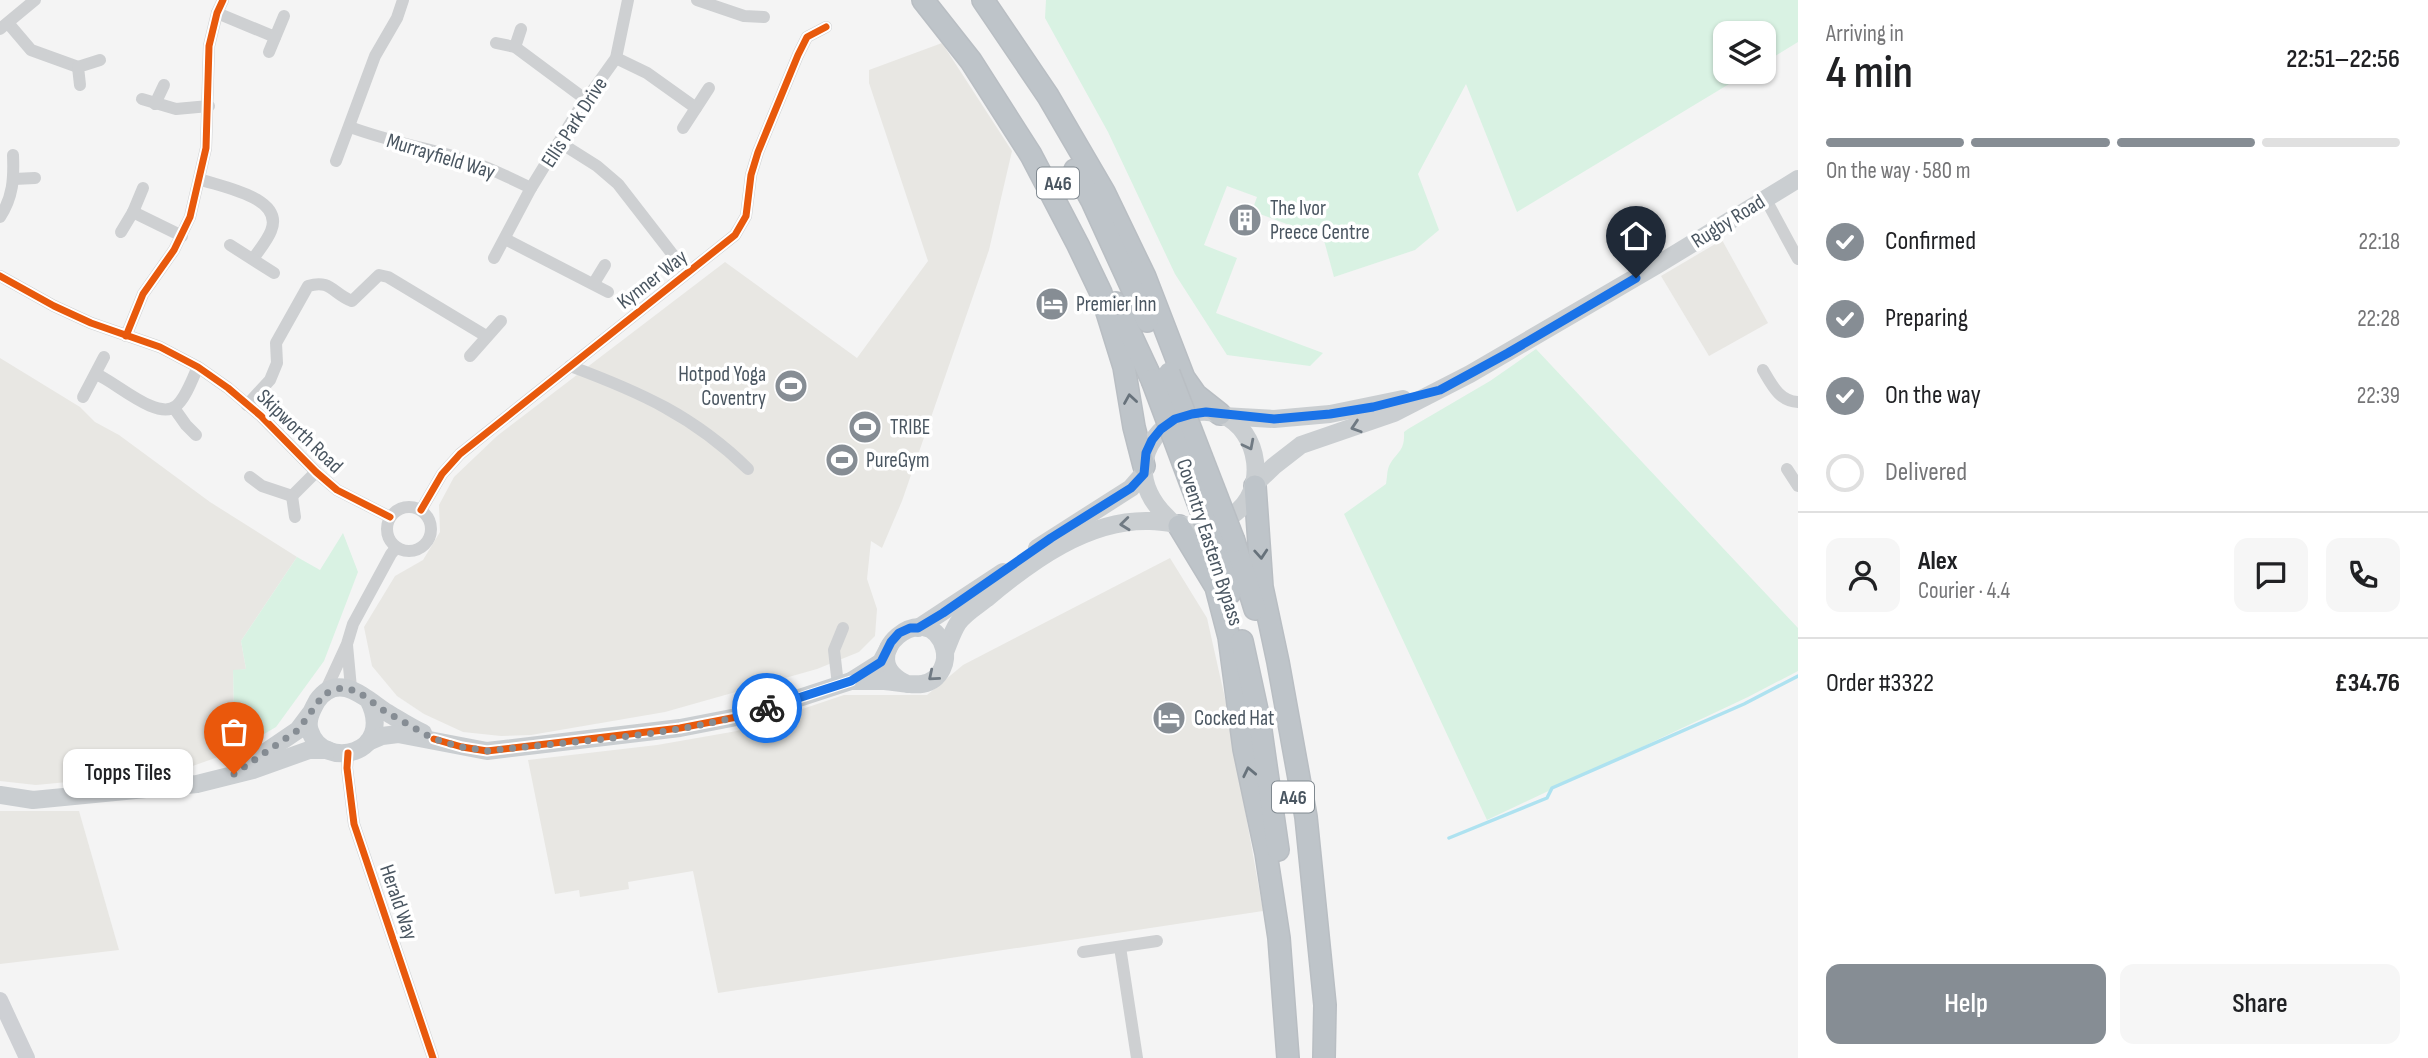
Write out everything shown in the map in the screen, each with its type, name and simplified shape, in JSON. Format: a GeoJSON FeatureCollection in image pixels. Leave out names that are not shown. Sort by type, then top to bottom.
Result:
{"type":"FeatureCollection","features":[{"type":"Feature","properties":{"kind":"highway"},"geometry":{"type":"LineString","coordinates":[[923,0],[971,61],[1031,155],[1101,293],[1124,367],[1144,470]]}},
{"type":"Feature","properties":{"kind":"highway","name":"Coventry Eastern Bypass"},"geometry":{"type":"LineString","coordinates":[[940,0],[978,50],[1022,116],[1161,377]]}},
{"type":"Feature","properties":{"kind":"highway","name":"Coventry Eastern Bypass"},"geometry":{"type":"LineString","coordinates":[[968,0],[1037,102],[1092,201],[1130,281],[1161,377],[1225,544],[1253,600],[1297,818],[1321,1058]]}},
{"type":"Feature","properties":{"kind":"highway"},"geometry":{"type":"LineString","coordinates":[[983,0],[1048,96],[1104,192],[1145,276],[1184,378],[1196,395],[1221,415]]}},
{"type":"Feature","properties":{"kind":"highway"},"geometry":{"type":"LineString","coordinates":[[1256,485],[1262,587],[1306,817],[1325,1005],[1321,1058]]}},
{"type":"Feature","properties":{"kind":"highway"},"geometry":{"type":"LineString","coordinates":[[1176,525],[1216,587],[1229,638],[1244,749],[1266,853],[1279,938],[1288,1058]]}},
{"type":"Feature","properties":{"kind":"highway","name":"Coventry Eastern Bypass"},"geometry":{"type":"LineString","coordinates":[[1225,544],[1233,602],[1260,724],[1280,863],[1299,1058]]}},
{"type":"Feature","properties":{"kind":"main road","name":"Rugby Road"},"geometry":{"type":"LineString","coordinates":[[1256,485],[1273,466],[1301,445],[1394,413],[1440,390],[1552,328],[1798,179]]}},
{"type":"Feature","properties":{"kind":"main road","name":"Rugby Road"},"geometry":{"type":"LineString","coordinates":[[1221,415],[1274,419],[1330,414],[1373,407],[1440,390]]}},
{"type":"Feature","properties":{"kind":"main road"},"geometry":{"type":"LineString","coordinates":[[845,683],[885,681],[919,685],[933,680],[942,670],[945,652],[958,622],[1009,579],[1079,537],[1115,524],[1150,521],[1176,525],[1214,524],[1234,514],[1256,485],[1255,456],[1247,438],[1236,425],[1221,415],[1192,414],[1175,419],[1152,440],[1144,470],[1131,488],[918,628]]}},
{"type":"Feature","properties":{"kind":"main road"},"geometry":{"type":"LineString","coordinates":[[1144,470],[1151,497],[1176,525]]}},
{"type":"Feature","properties":{"kind":"main road"},"geometry":{"type":"LineString","coordinates":[[310,714],[308,727],[315,742],[333,753],[348,753],[382,736],[398,734],[488,751],[673,729],[747,715],[845,683],[881,662],[899,633],[910,628],[934,634],[942,643],[945,652]]}},
{"type":"Feature","properties":{"kind":"main road"},"geometry":{"type":"LineString","coordinates":[[889,647],[887,658],[890,669],[897,678],[907,684]]}},
{"type":"Feature","properties":{"kind":"main road"},"geometry":{"type":"LineString","coordinates":[[234,774],[298,730],[324,694],[341,688],[351,688],[434,739]]}},
{"type":"Feature","properties":{"kind":"main road"},"geometry":{"type":"LineString","coordinates":[[368,699],[376,722],[368,742]]}},
{"type":"Feature","properties":{"kind":"main road"},"geometry":{"type":"LineString","coordinates":[[0,795],[33,800],[197,784],[253,770],[309,750],[328,750]]}},
{"type":"Feature","properties":{"kind":"street"},"geometry":{"type":"LineString","coordinates":[[34,0],[4,26],[31,50],[78,67],[100,60]]}},
{"type":"Feature","properties":{"kind":"street"},"geometry":{"type":"LineString","coordinates":[[126,336],[143,294],[182,236],[190,217],[206,148],[209,46],[223,0]]}},
{"type":"Feature","properties":{"kind":"street"},"geometry":{"type":"LineString","coordinates":[[336,161],[375,56],[397,18],[402,0]]}},
{"type":"Feature","properties":{"kind":"street","name":"Ellis Park Drive"},"geometry":{"type":"LineString","coordinates":[[494,258],[531,188],[585,99],[616,58],[628,0]]}},
{"type":"Feature","properties":{"kind":"street"},"geometry":{"type":"LineString","coordinates":[[697,0],[744,16],[764,17]]}},
{"type":"Feature","properties":{"kind":"street"},"geometry":{"type":"LineString","coordinates":[[217,13],[275,37]]}},
{"type":"Feature","properties":{"kind":"street"},"geometry":{"type":"LineString","coordinates":[[269,52],[285,16]]}},
{"type":"Feature","properties":{"kind":"street","name":"Kynner Way"},"geometry":{"type":"LineString","coordinates":[[421,510],[442,474],[460,454],[729,242],[746,216],[751,175],[758,152],[789,75],[807,37],[826,27]]}},
{"type":"Feature","properties":{"kind":"street"},"geometry":{"type":"LineString","coordinates":[[515,47],[521,29]]}},
{"type":"Feature","properties":{"kind":"street"},"geometry":{"type":"LineString","coordinates":[[496,43],[515,47],[585,99]]}},
{"type":"Feature","properties":{"kind":"street"},"geometry":{"type":"LineString","coordinates":[[616,58],[647,73],[696,108]]}},
{"type":"Feature","properties":{"kind":"street"},"geometry":{"type":"LineString","coordinates":[[78,67],[80,85]]}},
{"type":"Feature","properties":{"kind":"street"},"geometry":{"type":"LineString","coordinates":[[155,104],[164,85]]}},
{"type":"Feature","properties":{"kind":"street"},"geometry":{"type":"LineString","coordinates":[[682,128],[709,88]]}},
{"type":"Feature","properties":{"kind":"street"},"geometry":{"type":"LineString","coordinates":[[142,99],[176,109],[209,106]]}},
{"type":"Feature","properties":{"kind":"street","name":"Murrayfield Way"},"geometry":{"type":"LineString","coordinates":[[350,127],[399,144],[455,156],[487,167],[531,188]]}},
{"type":"Feature","properties":{"kind":"street"},"geometry":{"type":"LineString","coordinates":[[559,142],[597,166],[618,184],[687,273]]}},
{"type":"Feature","properties":{"kind":"street"},"geometry":{"type":"LineString","coordinates":[[0,218],[9,204],[14,179],[13,155]]}},
{"type":"Feature","properties":{"kind":"street"},"geometry":{"type":"LineString","coordinates":[[14,179],[35,178]]}},
{"type":"Feature","properties":{"kind":"street"},"geometry":{"type":"LineString","coordinates":[[199,179],[259,200],[271,210],[274,221],[271,232],[253,259]]}},
{"type":"Feature","properties":{"kind":"street"},"geometry":{"type":"LineString","coordinates":[[121,232],[144,188]]}},
{"type":"Feature","properties":{"kind":"street"},"geometry":{"type":"LineString","coordinates":[[1765,198],[1798,259]]}},
{"type":"Feature","properties":{"kind":"street"},"geometry":{"type":"LineString","coordinates":[[133,212],[182,236]]}},
{"type":"Feature","properties":{"kind":"street"},"geometry":{"type":"LineString","coordinates":[[505,239],[608,292]]}},
{"type":"Feature","properties":{"kind":"street"},"geometry":{"type":"LineString","coordinates":[[230,245],[274,272]]}},
{"type":"Feature","properties":{"kind":"street"},"geometry":{"type":"LineString","coordinates":[[594,283],[605,265]]}},
{"type":"Feature","properties":{"kind":"street"},"geometry":{"type":"LineString","coordinates":[[247,405],[270,380],[276,363],[276,343],[287,320],[308,286],[317,283],[327,284],[352,302],[379,275],[388,277],[486,336]]}},
{"type":"Feature","properties":{"kind":"street","name":"Skipworth Road"},"geometry":{"type":"LineString","coordinates":[[0,276],[54,306],[160,347],[198,367],[247,405],[337,490],[390,517]]}},
{"type":"Feature","properties":{"kind":"street"},"geometry":{"type":"LineString","coordinates":[[470,356],[500,321]]}},
{"type":"Feature","properties":{"kind":"street"},"geometry":{"type":"LineString","coordinates":[[83,397],[104,357]]}},
{"type":"Feature","properties":{"kind":"street"},"geometry":{"type":"LineString","coordinates":[[570,366],[620,385],[687,418],[748,469]]}},
{"type":"Feature","properties":{"kind":"street"},"geometry":{"type":"LineString","coordinates":[[96,374],[111,380],[152,408],[161,411],[174,408],[198,367]]}},
{"type":"Feature","properties":{"kind":"street"},"geometry":{"type":"LineString","coordinates":[[1763,370],[1778,394],[1788,401],[1798,402]]}},
{"type":"Feature","properties":{"kind":"street"},"geometry":{"type":"LineString","coordinates":[[174,408],[196,435]]}},
{"type":"Feature","properties":{"kind":"street"},"geometry":{"type":"LineString","coordinates":[[1787,469],[1797,484]]}},
{"type":"Feature","properties":{"kind":"street"},"geometry":{"type":"LineString","coordinates":[[292,496],[316,472]]}},
{"type":"Feature","properties":{"kind":"street"},"geometry":{"type":"LineString","coordinates":[[250,477],[262,486],[292,496]]}},
{"type":"Feature","properties":{"kind":"street"},"geometry":{"type":"LineString","coordinates":[[292,496],[295,517]]}},
{"type":"Feature","properties":{"kind":"street"},"geometry":{"type":"LineString","coordinates":[[403,507],[421,510],[430,521],[431,533],[428,540],[415,551],[396,548],[387,536],[386,528],[390,517],[403,507]]}},
{"type":"Feature","properties":{"kind":"street"},"geometry":{"type":"LineString","coordinates":[[324,694],[347,644],[353,624],[396,548]]}},
{"type":"Feature","properties":{"kind":"street"},"geometry":{"type":"LineString","coordinates":[[843,628],[834,650],[845,683]]}},
{"type":"Feature","properties":{"kind":"street"},"geometry":{"type":"LineString","coordinates":[[347,644],[351,688]]}},
{"type":"Feature","properties":{"kind":"street","name":"Herald Way"},"geometry":{"type":"LineString","coordinates":[[348,753],[348,778],[354,824],[433,1058]]}},
{"type":"Feature","properties":{"kind":"street"},"geometry":{"type":"LineString","coordinates":[[1083,952],[1157,941]]}},
{"type":"Feature","properties":{"kind":"street"},"geometry":{"type":"LineString","coordinates":[[1119,947],[1137,1058]]}},
{"type":"Feature","properties":{"kind":"street"},"geometry":{"type":"LineString","coordinates":[[0,1000],[27,1058]]}},
{"type":"Feature","properties":{"kind":"shaded area"},"geometry":{"type":"Polygon","coordinates":[[[942,43],[1012,151],[989,250],[902,501],[882,548],[871,541],[867,579],[877,609],[875,636],[859,652],[817,669],[665,712],[531,735],[501,736],[463,732],[424,714],[397,696],[372,666],[364,627],[395,576],[423,560],[440,532],[439,505],[454,477],[497,436],[725,262],[857,358],[928,261],[869,83],[869,70],[942,43]]]}},
{"type":"Feature","properties":{"kind":"shaded area"},"geometry":{"type":"Polygon","coordinates":[[[1722,240],[1768,323],[1709,356],[1661,276],[1722,240]]]}},
{"type":"Feature","properties":{"kind":"shaded area"},"geometry":{"type":"Polygon","coordinates":[[[0,358],[80,407],[95,422],[119,435],[210,502],[297,557],[241,641],[246,669],[233,671],[235,751],[187,768],[163,773],[36,785],[0,781],[0,358]]]}},
{"type":"Feature","properties":{"kind":"shaded area"},"geometry":{"type":"Polygon","coordinates":[[[1170,558],[1207,618],[1226,703],[1263,911],[718,993],[693,871],[628,882],[629,889],[580,897],[579,890],[555,894],[528,760],[657,745],[737,731],[844,695],[927,695],[963,665],[1170,558]]]}},
{"type":"Feature","properties":{"kind":"shaded area"},"geometry":{"type":"Polygon","coordinates":[[[0,811],[79,811],[119,950],[0,964],[0,811]]]}},
{"type":"Feature","properties":{"kind":"green space"},"geometry":{"type":"Polygon","coordinates":[[[1046,0],[1798,0],[1798,42],[1776,56],[1776,21],[1713,21],[1713,84],[1729,84],[1517,212],[1466,84],[1418,174],[1439,230],[1415,250],[1334,277],[1322,233],[1300,229],[1252,211],[1257,197],[1227,186],[1204,245],[1237,258],[1216,313],[1323,353],[1310,366],[1227,355],[1175,274],[1108,132],[1045,18],[1046,0]]]}},
{"type":"Feature","properties":{"kind":"green space"},"geometry":{"type":"Polygon","coordinates":[[[1536,349],[1798,628],[1798,671],[1487,820],[1344,514],[1386,484],[1389,466],[1400,451],[1404,432],[1490,381],[1536,349]]]}},
{"type":"Feature","properties":{"kind":"green space"},"geometry":{"type":"Polygon","coordinates":[[[343,533],[358,572],[324,661],[276,727],[235,751],[233,670],[246,669],[241,641],[297,557],[320,570],[343,533]]]}},
{"type":"Feature","properties":{"kind":"waterway"},"geometry":{"type":"LineString","coordinates":[[1449,838],[1547,798],[1552,788],[1744,704],[1798,676]]}},
{"type":"Feature","properties":{"kind":"cycle path"},"geometry":{"type":"LineString","coordinates":[[126,336],[143,294],[174,250],[190,217],[206,148],[209,46],[223,0]]}},
{"type":"Feature","properties":{"kind":"cycle path"},"geometry":{"type":"LineString","coordinates":[[421,510],[442,474],[460,454],[735,235],[746,216],[751,175],[758,152],[798,55],[807,37],[826,27]]}},
{"type":"Feature","properties":{"kind":"cycle path"},"geometry":{"type":"LineString","coordinates":[[0,276],[54,306],[91,323],[160,347],[198,367],[261,416],[337,490],[390,517]]}},
{"type":"Feature","properties":{"kind":"cycle path"},"geometry":{"type":"LineString","coordinates":[[434,739],[487,751],[680,728],[747,715],[851,681]]}},
{"type":"Feature","properties":{"kind":"cycle path"},"geometry":{"type":"LineString","coordinates":[[348,753],[347,768],[354,824],[433,1058]]}},
{"type":"Feature","properties":{"kind":"way so far"},"geometry":{"type":"LineString","coordinates":[[234,774],[298,730],[319,698],[341,688],[357,691],[386,712],[434,739],[488,751],[680,728],[747,715],[767,708]]}},
{"type":"Feature","properties":{"kind":"place","name":"The Ivor Preece Centre"},"geometry":{"type":"Point","coordinates":[1245,220]}},
{"type":"Feature","properties":{"kind":"place","name":"Premier Inn"},"geometry":{"type":"Point","coordinates":[1052,304]}},
{"type":"Feature","properties":{"kind":"place","name":"Hotpod Yoga Coventry"},"geometry":{"type":"Point","coordinates":[791,386]}},
{"type":"Feature","properties":{"kind":"place","name":"TRIBE"},"geometry":{"type":"Point","coordinates":[865,427]}},
{"type":"Feature","properties":{"kind":"place","name":"PureGym"},"geometry":{"type":"Point","coordinates":[842,460]}},
{"type":"Feature","properties":{"kind":"place","name":"Cocked Hat"},"geometry":{"type":"Point","coordinates":[1169,718]}},
{"type":"Feature","properties":{"kind":"place","name":"Topps Tiles"},"geometry":{"type":"Point","coordinates":[234,774]}},
{"type":"Feature","properties":{"kind":"route"},"geometry":{"type":"LineString","coordinates":[[767,708],[851,681],[881,662],[899,633],[918,628],[943,613],[1051,538],[1131,488],[1144,474],[1146,453],[1152,440],[1175,419],[1206,412],[1223,416],[1274,419],[1330,414],[1373,407],[1440,390],[1636,278]]}}]}
